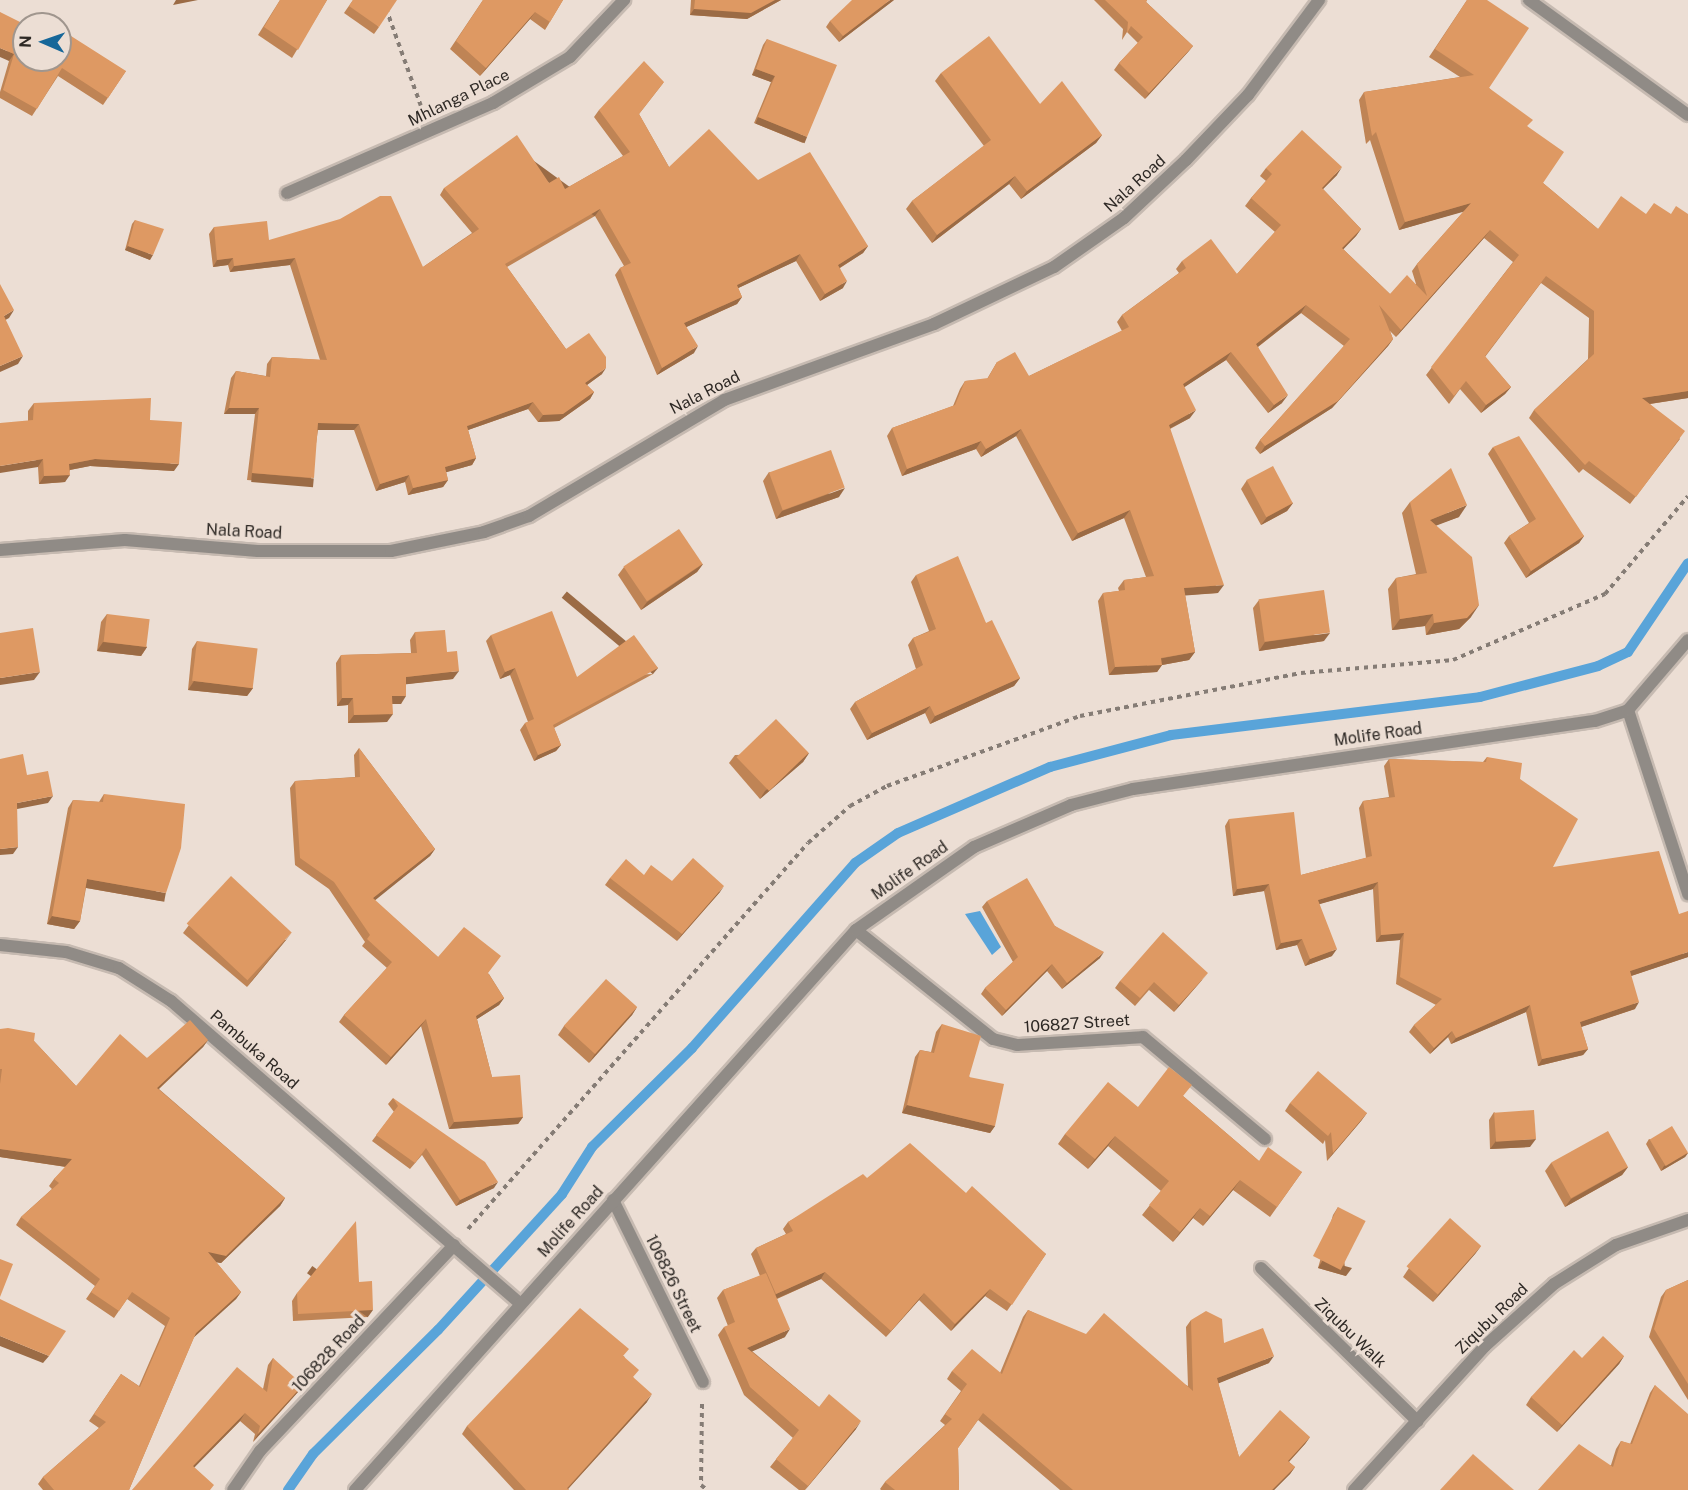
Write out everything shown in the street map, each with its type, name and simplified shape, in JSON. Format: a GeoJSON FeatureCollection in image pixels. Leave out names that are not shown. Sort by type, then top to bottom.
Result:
{"type":"FeatureCollection","features":[{"type":"Feature","properties":{"kind":"street","name":"Mhlanga Place"},"geometry":{"type":"LineString","coordinates":[[287,193],[493,103],[570,57],[624,0]]}},
{"type":"Feature","properties":{"kind":"street","name":"Nala Road"},"geometry":{"type":"LineString","coordinates":[[0,550],[125,540],[258,551],[391,551],[484,532],[529,516],[724,400],[934,324],[1086,246],[1124,218],[1248,95],[1318,0]]}},
{"type":"Feature","properties":{"kind":"street"},"geometry":{"type":"LineString","coordinates":[[1529,0],[1688,115]]}},
{"type":"Feature","properties":{"kind":"street"},"geometry":{"type":"LineString","coordinates":[[1688,640],[1628,710],[1688,894]]}},
{"type":"Feature","properties":{"kind":"street","name":"Molife Road"},"geometry":{"type":"LineString","coordinates":[[355,1490],[515,1299],[613,1200],[856,930],[974,847],[1071,805],[1155,786],[1594,721],[1628,710]]}},
{"type":"Feature","properties":{"kind":"street","name":"106827 Street"},"geometry":{"type":"LineString","coordinates":[[856,930],[993,1039],[1017,1046],[1143,1036],[1265,1139]]}},
{"type":"Feature","properties":{"kind":"street","name":"Pambuka Road"},"geometry":{"type":"LineString","coordinates":[[0,945],[66,952],[118,968],[171,1001],[515,1299]]}},
{"type":"Feature","properties":{"kind":"street","name":"106826 Street"},"geometry":{"type":"LineString","coordinates":[[613,1200],[702,1382]]}},
{"type":"Feature","properties":{"kind":"street","name":"Ziqubu Road"},"geometry":{"type":"LineString","coordinates":[[1354,1490],[1485,1346],[1554,1284],[1616,1245],[1688,1220]]}},
{"type":"Feature","properties":{"kind":"street","name":"106828 Road"},"geometry":{"type":"LineString","coordinates":[[233,1490],[260,1452],[454,1245]]}},
{"type":"Feature","properties":{"kind":"street","name":"Ziqubu Walk"},"geometry":{"type":"LineString","coordinates":[[1261,1268],[1417,1421]]}},
{"type":"Feature","properties":{"kind":"path"},"geometry":{"type":"LineString","coordinates":[[383,0],[429,131]]}},
{"type":"Feature","properties":{"kind":"path"},"geometry":{"type":"LineString","coordinates":[[702,1382],[701,1485],[707,1490]]}},
{"type":"Feature","properties":{"kind":"water"},"geometry":{"type":"Polygon","coordinates":[[[980,911],[1001,947],[992,955],[965,914],[980,911]]]}},
{"type":"Feature","properties":{"kind":"building"},"geometry":{"type":"Polygon","coordinates":[[[280,0],[327,0],[298,50],[264,27],[280,0]]]}},
{"type":"Feature","properties":{"kind":"building"},"geometry":{"type":"Polygon","coordinates":[[[353,0],[397,0],[379,27],[349,6],[353,0]]]}},
{"type":"Feature","properties":{"kind":"building"},"geometry":{"type":"Polygon","coordinates":[[[483,0],[563,0],[550,22],[535,12],[486,68],[456,41],[483,0]]]}},
{"type":"Feature","properties":{"kind":"building"},"geometry":{"type":"Polygon","coordinates":[[[695,0],[775,0],[751,13],[694,9],[695,0]]]}},
{"type":"Feature","properties":{"kind":"building"},"geometry":{"type":"Polygon","coordinates":[[[852,0],[890,0],[843,36],[830,21],[852,0]]]}},
{"type":"Feature","properties":{"kind":"building"},"geometry":{"type":"Polygon","coordinates":[[[1105,0],[1147,0],[1146,2],[1193,46],[1149,93],[1119,63],[1143,37],[1131,26],[1127,33],[1128,22],[1105,0]]]}},
{"type":"Feature","properties":{"kind":"building"},"geometry":{"type":"Polygon","coordinates":[[[1467,0],[1487,0],[1529,28],[1489,88],[1533,120],[1527,126],[1564,152],[1543,183],[1598,229],[1621,196],[1646,214],[1654,203],[1671,214],[1676,206],[1688,214],[1688,391],[1642,398],[1685,431],[1636,497],[1589,461],[1585,465],[1534,410],[1594,354],[1594,311],[1546,276],[1485,356],[1511,387],[1486,405],[1466,381],[1454,396],[1431,367],[1519,255],[1490,230],[1401,330],[1379,305],[1393,339],[1338,401],[1265,446],[1260,440],[1350,339],[1306,305],[1256,344],[1288,395],[1274,405],[1231,352],[1183,384],[1196,410],[1169,425],[1224,585],[1184,588],[1195,652],[1161,658],[1162,665],[1115,667],[1103,593],[1125,590],[1124,580],[1154,576],[1130,510],[1078,533],[1021,429],[986,449],[981,441],[907,469],[892,428],[955,405],[965,381],[988,378],[997,362],[1015,352],[1029,376],[1129,327],[1122,315],[1186,268],[1182,261],[1211,239],[1237,274],[1281,225],[1251,198],[1272,174],[1266,168],[1302,130],[1342,167],[1322,188],[1361,229],[1342,248],[1390,294],[1407,275],[1427,296],[1417,264],[1471,203],[1405,222],[1376,132],[1372,136],[1364,92],[1474,75],[1435,49],[1467,0]]]}},
{"type":"Feature","properties":{"kind":"building"},"geometry":{"type":"Polygon","coordinates":[[[0,12],[12,18],[12,53],[0,48],[0,12]]]}},
{"type":"Feature","properties":{"kind":"building"},"geometry":{"type":"Polygon","coordinates":[[[989,36],[1040,104],[1062,81],[1102,135],[1027,191],[1015,176],[937,235],[912,201],[991,140],[941,73],[989,36]]]}},
{"type":"Feature","properties":{"kind":"building"},"geometry":{"type":"Polygon","coordinates":[[[72,37],[126,71],[108,98],[68,72],[72,72],[72,37]]]}},
{"type":"Feature","properties":{"kind":"building"},"geometry":{"type":"Polygon","coordinates":[[[767,39],[837,65],[807,137],[758,117],[775,76],[756,69],[767,39]]]}},
{"type":"Feature","properties":{"kind":"building"},"geometry":{"type":"Polygon","coordinates":[[[12,61],[12,72],[60,72],[37,109],[3,90],[12,61]]]}},
{"type":"Feature","properties":{"kind":"building"},"geometry":{"type":"Polygon","coordinates":[[[644,61],[664,82],[639,114],[669,167],[709,129],[758,180],[810,152],[868,246],[838,265],[847,281],[825,294],[800,254],[737,285],[742,297],[684,323],[698,346],[662,368],[620,268],[631,263],[600,209],[505,264],[566,349],[589,333],[606,357],[606,368],[585,383],[594,392],[563,414],[543,415],[533,402],[467,426],[476,458],[445,467],[448,480],[413,488],[409,475],[380,484],[359,424],[318,423],[314,478],[252,473],[259,408],[229,408],[236,371],[270,377],[272,357],[327,360],[295,258],[234,266],[233,258],[217,260],[214,227],[267,221],[269,240],[340,219],[380,196],[391,196],[423,267],[479,229],[444,188],[517,135],[549,183],[559,177],[565,189],[630,152],[599,110],[644,61]]]}},
{"type":"Feature","properties":{"kind":"building"},"geometry":{"type":"Polygon","coordinates":[[[135,220],[164,229],[153,255],[128,246],[135,220]]]}},
{"type":"Feature","properties":{"kind":"building"},"geometry":{"type":"Polygon","coordinates":[[[0,284],[14,310],[4,316],[23,356],[0,366],[0,284]]]}},
{"type":"Feature","properties":{"kind":"building"},"geometry":{"type":"Polygon","coordinates":[[[151,398],[150,420],[182,422],[179,464],[95,459],[69,464],[70,475],[44,476],[43,459],[0,466],[0,423],[33,420],[34,403],[151,398]]]}},
{"type":"Feature","properties":{"kind":"building"},"geometry":{"type":"Polygon","coordinates":[[[1519,436],[1584,536],[1531,571],[1509,536],[1536,519],[1493,447],[1519,436]]]}},
{"type":"Feature","properties":{"kind":"building"},"geometry":{"type":"Polygon","coordinates":[[[831,450],[845,488],[783,510],[769,473],[831,450]]]}},
{"type":"Feature","properties":{"kind":"building"},"geometry":{"type":"Polygon","coordinates":[[[1273,466],[1293,503],[1266,517],[1247,480],[1273,466]]]}},
{"type":"Feature","properties":{"kind":"building"},"geometry":{"type":"Polygon","coordinates":[[[1451,468],[1467,505],[1430,520],[1472,557],[1479,605],[1467,618],[1434,623],[1433,614],[1400,619],[1396,578],[1427,573],[1410,502],[1451,468]]]}},
{"type":"Feature","properties":{"kind":"building"},"geometry":{"type":"Polygon","coordinates":[[[679,529],[702,564],[647,601],[623,566],[679,529]]]}},
{"type":"Feature","properties":{"kind":"building"},"geometry":{"type":"Polygon","coordinates":[[[958,556],[986,623],[992,620],[1020,678],[935,716],[930,706],[872,733],[855,702],[923,665],[913,638],[936,629],[916,575],[958,556]]]}},
{"type":"Feature","properties":{"kind":"building"},"geometry":{"type":"Polygon","coordinates":[[[1324,590],[1330,633],[1265,642],[1259,599],[1324,590]]]}},
{"type":"Feature","properties":{"kind":"building"},"geometry":{"type":"Polygon","coordinates":[[[552,611],[577,677],[634,635],[658,668],[553,725],[561,745],[538,755],[525,723],[534,719],[515,668],[505,672],[491,635],[552,611]]]}},
{"type":"Feature","properties":{"kind":"building"},"geometry":{"type":"Polygon","coordinates":[[[107,614],[150,619],[146,647],[104,642],[107,614]]]}},
{"type":"Feature","properties":{"kind":"building"},"geometry":{"type":"Polygon","coordinates":[[[33,628],[40,672],[0,678],[0,633],[33,628]]]}},
{"type":"Feature","properties":{"kind":"building"},"geometry":{"type":"Polygon","coordinates":[[[445,630],[447,652],[457,651],[459,671],[406,677],[406,696],[392,696],[393,714],[354,715],[353,698],[342,698],[341,655],[417,653],[415,632],[445,630]]]}},
{"type":"Feature","properties":{"kind":"building"},"geometry":{"type":"Polygon","coordinates":[[[197,641],[258,648],[253,688],[192,681],[197,641]]]}},
{"type":"Feature","properties":{"kind":"building"},"geometry":{"type":"Polygon","coordinates":[[[776,719],[809,753],[769,791],[736,757],[776,719]]]}},
{"type":"Feature","properties":{"kind":"building"},"geometry":{"type":"Polygon","coordinates":[[[359,748],[435,849],[373,898],[438,957],[464,927],[501,956],[488,973],[504,998],[476,1016],[492,1077],[520,1075],[523,1117],[454,1122],[426,1019],[391,1057],[344,1015],[392,962],[367,939],[370,935],[334,882],[300,858],[295,781],[360,777],[359,748]]]}},
{"type":"Feature","properties":{"kind":"building"},"geometry":{"type":"Polygon","coordinates":[[[23,754],[27,775],[48,771],[53,796],[17,803],[18,847],[0,849],[0,759],[23,754]]]}},
{"type":"Feature","properties":{"kind":"building"},"geometry":{"type":"Polygon","coordinates":[[[1487,757],[1522,763],[1520,779],[1578,819],[1553,867],[1659,851],[1679,914],[1688,911],[1688,952],[1630,971],[1639,1002],[1580,1022],[1588,1049],[1542,1059],[1530,1005],[1456,1038],[1452,1031],[1434,1048],[1414,1025],[1442,999],[1400,977],[1404,933],[1381,935],[1378,882],[1318,900],[1337,949],[1310,959],[1302,939],[1281,943],[1269,884],[1237,889],[1229,819],[1294,812],[1301,875],[1372,856],[1363,801],[1395,797],[1389,759],[1486,762],[1487,757]]]}},
{"type":"Feature","properties":{"kind":"building"},"geometry":{"type":"Polygon","coordinates":[[[104,794],[185,804],[181,848],[166,893],[87,879],[80,921],[52,916],[73,800],[103,802],[104,794]]]}},
{"type":"Feature","properties":{"kind":"building"},"geometry":{"type":"Polygon","coordinates":[[[693,858],[724,886],[682,934],[610,878],[626,859],[644,875],[651,865],[672,881],[693,858]]]}},
{"type":"Feature","properties":{"kind":"building"},"geometry":{"type":"Polygon","coordinates":[[[231,876],[292,933],[247,980],[187,924],[231,876]]]}},
{"type":"Feature","properties":{"kind":"building"},"geometry":{"type":"Polygon","coordinates":[[[1027,878],[1055,926],[1104,952],[1067,983],[1052,964],[1006,1010],[985,988],[1018,957],[987,901],[1027,878]]]}},
{"type":"Feature","properties":{"kind":"building"},"geometry":{"type":"Polygon","coordinates":[[[1163,932],[1208,973],[1179,1005],[1154,982],[1140,998],[1120,981],[1163,932]]]}},
{"type":"Feature","properties":{"kind":"building"},"geometry":{"type":"Polygon","coordinates":[[[606,979],[637,1007],[595,1054],[564,1026],[606,979]]]}},
{"type":"Feature","properties":{"kind":"building"},"geometry":{"type":"Polygon","coordinates":[[[190,1020],[208,1040],[157,1088],[285,1198],[226,1256],[208,1252],[241,1292],[196,1333],[129,1490],[54,1490],[43,1477],[106,1422],[94,1414],[121,1374],[140,1387],[170,1318],[132,1292],[119,1311],[91,1292],[100,1279],[21,1217],[59,1183],[54,1179],[72,1159],[0,1149],[2,1069],[0,1069],[0,1029],[8,1028],[35,1033],[34,1041],[76,1086],[120,1034],[147,1058],[190,1020]]]}},
{"type":"Feature","properties":{"kind":"building"},"geometry":{"type":"Polygon","coordinates":[[[942,1024],[981,1036],[969,1077],[1004,1084],[995,1126],[907,1105],[920,1050],[934,1053],[942,1024]]]}},
{"type":"Feature","properties":{"kind":"building"},"geometry":{"type":"Polygon","coordinates":[[[1169,1067],[1192,1085],[1183,1096],[1259,1161],[1268,1147],[1302,1172],[1277,1207],[1240,1180],[1210,1216],[1200,1208],[1180,1232],[1149,1205],[1169,1181],[1115,1136],[1095,1159],[1065,1134],[1108,1082],[1138,1107],[1169,1067]]]}},
{"type":"Feature","properties":{"kind":"building"},"geometry":{"type":"Polygon","coordinates":[[[1318,1071],[1367,1113],[1333,1153],[1331,1132],[1328,1136],[1290,1103],[1318,1071]]]}},
{"type":"Feature","properties":{"kind":"building"},"geometry":{"type":"Polygon","coordinates":[[[393,1098],[485,1162],[498,1182],[460,1200],[426,1148],[415,1163],[376,1135],[398,1106],[393,1098]]]}},
{"type":"Feature","properties":{"kind":"building"},"geometry":{"type":"Polygon","coordinates":[[[1534,1110],[1536,1139],[1496,1142],[1494,1113],[1534,1110]]]}},
{"type":"Feature","properties":{"kind":"building"},"geometry":{"type":"Polygon","coordinates":[[[1672,1126],[1688,1153],[1666,1166],[1650,1139],[1672,1126]]]}},
{"type":"Feature","properties":{"kind":"building"},"geometry":{"type":"Polygon","coordinates":[[[1608,1131],[1628,1167],[1571,1198],[1551,1163],[1608,1131]]]}},
{"type":"Feature","properties":{"kind":"building"},"geometry":{"type":"Polygon","coordinates":[[[910,1143],[966,1193],[972,1186],[1046,1254],[1012,1305],[990,1289],[955,1324],[924,1293],[891,1331],[825,1272],[776,1294],[756,1248],[793,1231],[788,1222],[863,1174],[867,1178],[910,1143]]]}},
{"type":"Feature","properties":{"kind":"building"},"geometry":{"type":"Polygon","coordinates":[[[1338,1207],[1366,1221],[1341,1270],[1313,1256],[1338,1207]]]}},
{"type":"Feature","properties":{"kind":"building"},"geometry":{"type":"Polygon","coordinates":[[[1450,1218],[1481,1246],[1438,1294],[1407,1266],[1450,1218]]]}},
{"type":"Feature","properties":{"kind":"building"},"geometry":{"type":"Polygon","coordinates":[[[356,1221],[359,1282],[372,1281],[373,1310],[298,1314],[297,1293],[356,1221]]]}},
{"type":"Feature","properties":{"kind":"building"},"geometry":{"type":"Polygon","coordinates":[[[0,1259],[13,1264],[0,1297],[0,1259]]]}},
{"type":"Feature","properties":{"kind":"building"},"geometry":{"type":"Polygon","coordinates":[[[766,1273],[790,1329],[747,1348],[819,1407],[829,1394],[861,1421],[808,1486],[776,1459],[799,1430],[750,1387],[724,1327],[735,1322],[723,1290],[766,1273]]]}},
{"type":"Feature","properties":{"kind":"building"},"geometry":{"type":"Polygon","coordinates":[[[1688,1280],[1688,1384],[1654,1329],[1666,1290],[1688,1280]]]}},
{"type":"Feature","properties":{"kind":"building"},"geometry":{"type":"Polygon","coordinates":[[[0,1299],[66,1331],[49,1356],[0,1336],[0,1299]]]}},
{"type":"Feature","properties":{"kind":"building"},"geometry":{"type":"Polygon","coordinates":[[[580,1308],[629,1349],[623,1356],[639,1370],[633,1377],[652,1394],[567,1488],[569,1490],[526,1490],[467,1426],[580,1308]]]}},
{"type":"Feature","properties":{"kind":"building"},"geometry":{"type":"Polygon","coordinates":[[[1028,1310],[1086,1334],[1104,1313],[1193,1391],[1191,1320],[1206,1311],[1222,1319],[1224,1343],[1263,1328],[1274,1356],[1217,1378],[1239,1457],[1280,1410],[1310,1437],[1288,1461],[1295,1467],[1272,1490],[1073,1490],[983,1413],[958,1448],[959,1490],[895,1490],[885,1482],[952,1419],[945,1414],[967,1384],[952,1371],[972,1349],[1002,1374],[1028,1310]]]}},
{"type":"Feature","properties":{"kind":"building"},"geometry":{"type":"Polygon","coordinates":[[[1603,1336],[1624,1356],[1562,1425],[1531,1397],[1574,1350],[1582,1358],[1603,1336]]]}},
{"type":"Feature","properties":{"kind":"building"},"geometry":{"type":"Polygon","coordinates":[[[273,1358],[303,1385],[258,1434],[260,1426],[245,1413],[193,1466],[214,1485],[210,1490],[132,1490],[237,1367],[267,1392],[273,1358]]]}},
{"type":"Feature","properties":{"kind":"building"},"geometry":{"type":"Polygon","coordinates":[[[1655,1385],[1688,1414],[1688,1490],[1538,1490],[1579,1444],[1613,1467],[1621,1441],[1632,1444],[1655,1385]]]}},
{"type":"Feature","properties":{"kind":"building"},"geometry":{"type":"Polygon","coordinates":[[[1473,1454],[1514,1490],[1440,1490],[1473,1454]]]}},
{"type":"Feature","properties":{"kind":"waterway"},"geometry":{"type":"LineString","coordinates":[[288,1490],[313,1454],[438,1330],[562,1194],[592,1147],[692,1048],[855,863],[898,833],[1050,767],[1171,735],[1480,697],[1598,666],[1628,652],[1688,563]]}}]}
